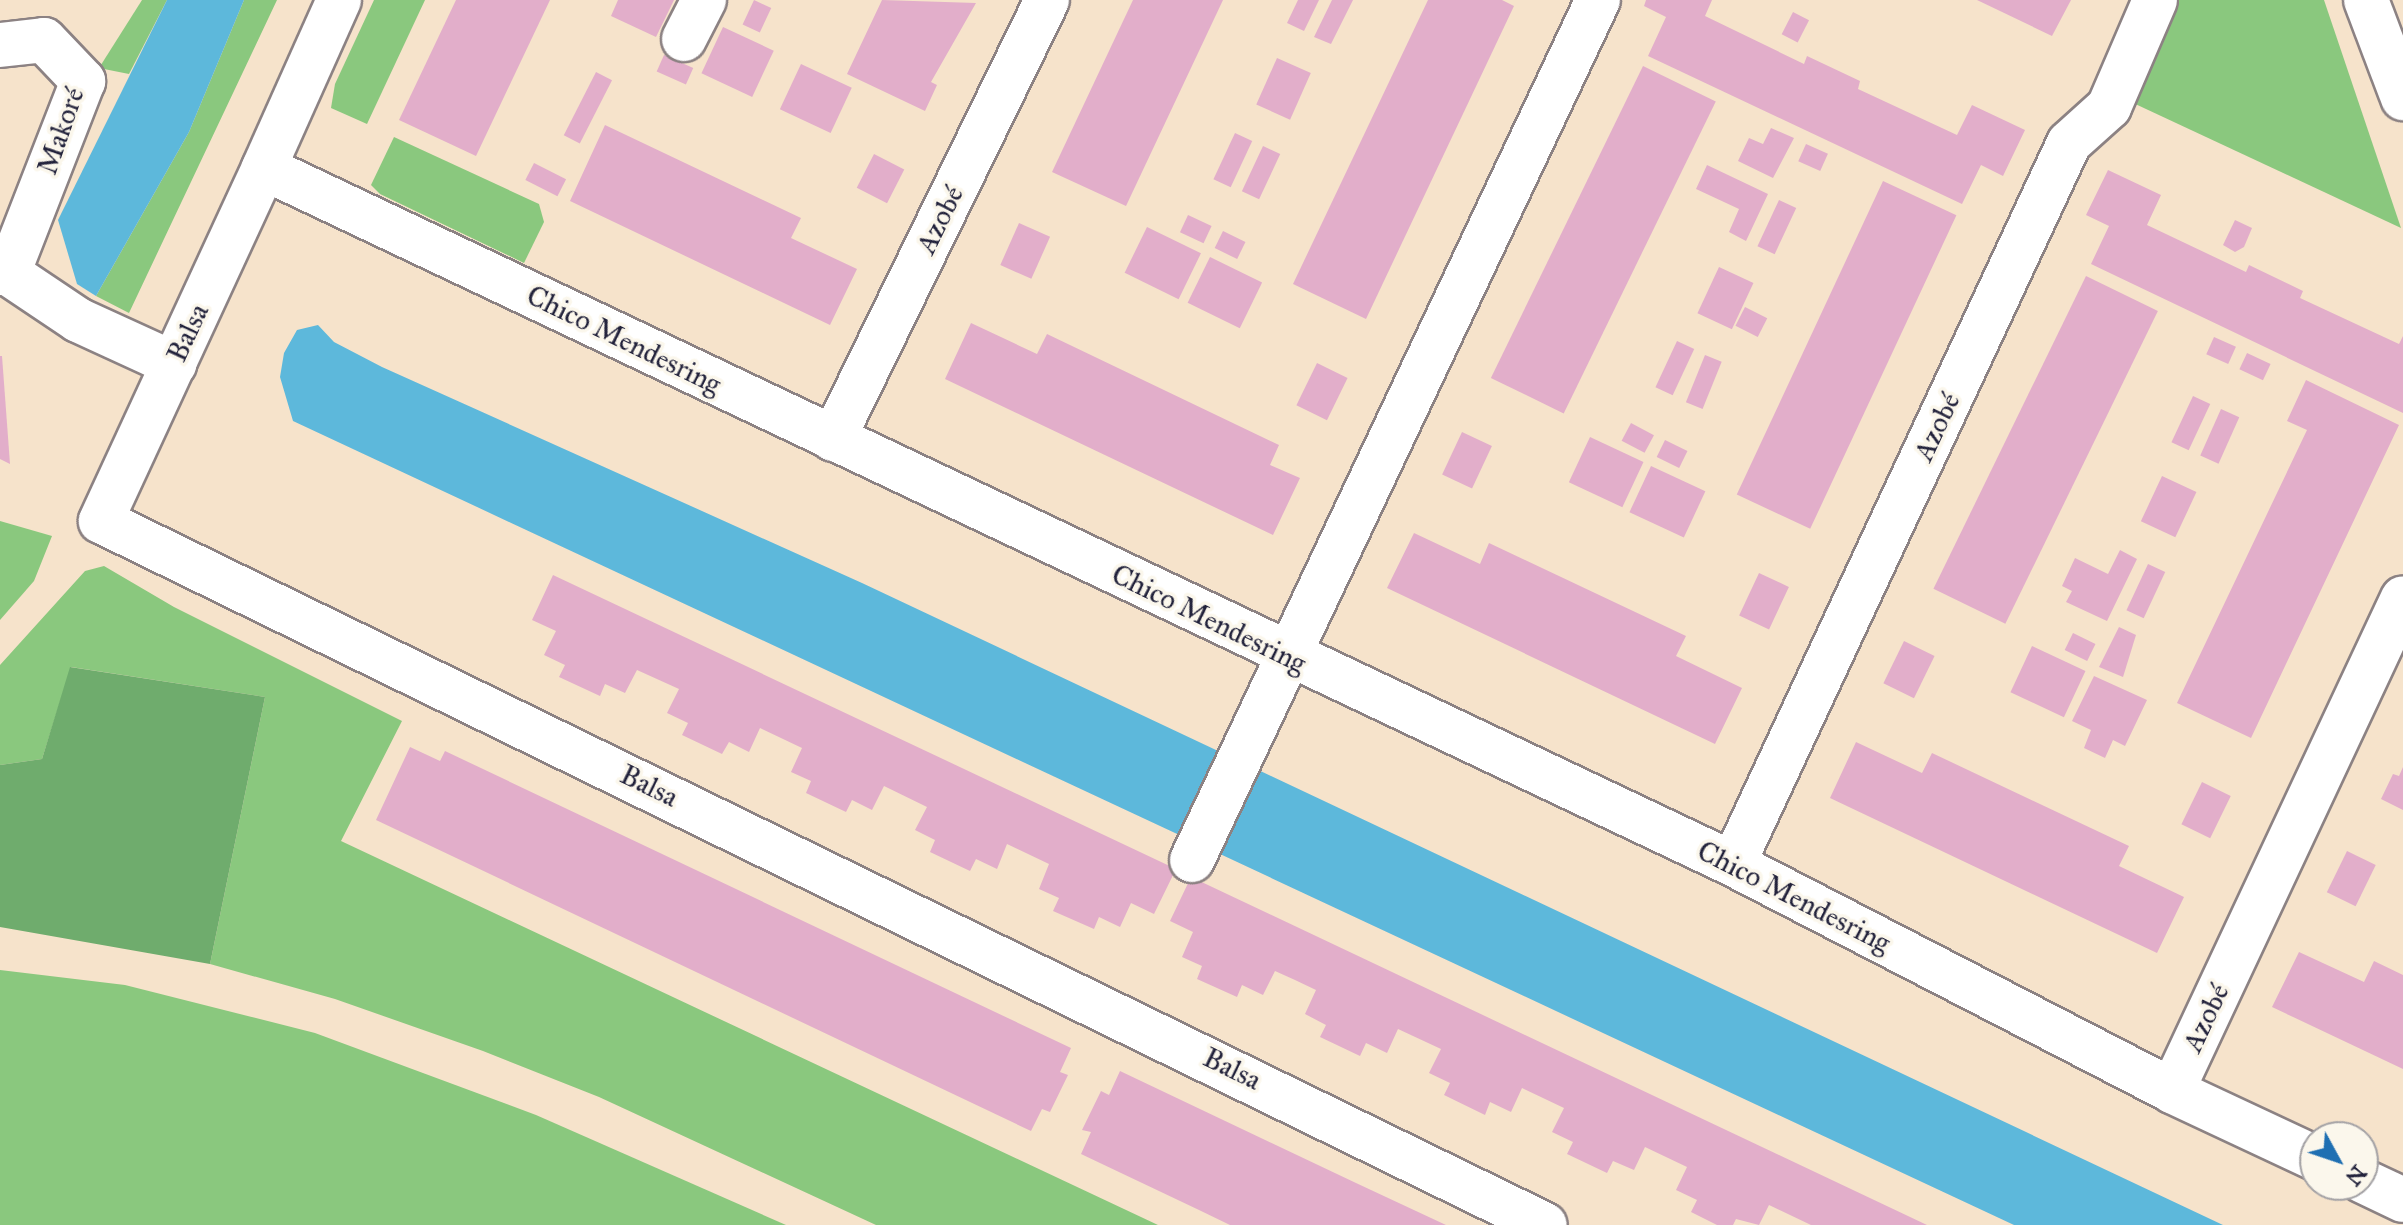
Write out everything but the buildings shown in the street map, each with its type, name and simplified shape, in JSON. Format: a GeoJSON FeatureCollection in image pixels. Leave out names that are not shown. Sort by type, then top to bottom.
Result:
{"type":"FeatureCollection","features":[{"type":"Feature","properties":{"kind":"street"},"geometry":{"type":"LineString","coordinates":[[264,168],[339,0]]}},
{"type":"Feature","properties":{"kind":"street"},"geometry":{"type":"LineString","coordinates":[[684,39],[704,0]]}},
{"type":"Feature","properties":{"kind":"street","name":"Azobé"},"geometry":{"type":"LineString","coordinates":[[833,439],[1047,0]]}},
{"type":"Feature","properties":{"kind":"street"},"geometry":{"type":"LineString","coordinates":[[1192,860],[1598,0]]}},
{"type":"Feature","properties":{"kind":"street","name":"Azobé"},"geometry":{"type":"LineString","coordinates":[[1733,864],[2069,143],[2109,107],[2155,0]]}},
{"type":"Feature","properties":{"kind":"street"},"geometry":{"type":"LineString","coordinates":[[2366,0],[2403,98]]}},
{"type":"Feature","properties":{"kind":"street","name":"Makoré"},"geometry":{"type":"LineString","coordinates":[[0,45],[44,40],[83,81],[4,273],[78,320],[174,364]]}},
{"type":"Feature","properties":{"kind":"street","name":"Balsa"},"geometry":{"type":"LineString","coordinates":[[264,168],[101,521],[1545,1225]]}},
{"type":"Feature","properties":{"kind":"street","name":"Chico Mendesring"},"geometry":{"type":"LineString","coordinates":[[264,168],[1287,657],[1733,864],[2172,1091],[2299,1151]]}},
{"type":"Feature","properties":{"kind":"street","name":"Azobé"},"geometry":{"type":"LineString","coordinates":[[2172,1091],[2403,598]]}},
{"type":"Feature","properties":{"kind":"street"},"geometry":{"type":"LineString","coordinates":[[2379,1189],[2403,1200]]}},
{"type":"Feature","properties":{"kind":"green space"},"geometry":{"type":"Polygon","coordinates":[[[142,0],[167,0],[129,74],[99,68],[142,0]]]}},
{"type":"Feature","properties":{"kind":"green space"},"geometry":{"type":"Polygon","coordinates":[[[244,0],[277,0],[129,313],[96,296],[189,132],[244,0]]]}},
{"type":"Feature","properties":{"kind":"green space"},"geometry":{"type":"Polygon","coordinates":[[[374,0],[425,0],[367,124],[331,108],[335,84],[374,0]]]}},
{"type":"Feature","properties":{"kind":"green space"},"geometry":{"type":"Polygon","coordinates":[[[2163,0],[2324,0],[2401,228],[2116,95],[2163,0]]]}},
{"type":"Feature","properties":{"kind":"green space"},"geometry":{"type":"Polygon","coordinates":[[[394,137],[539,204],[544,222],[524,263],[380,194],[371,185],[394,137]]]}},
{"type":"Feature","properties":{"kind":"green space"},"geometry":{"type":"Polygon","coordinates":[[[0,521],[52,536],[34,581],[0,620],[0,521]]]}},
{"type":"Feature","properties":{"kind":"green space"},"geometry":{"type":"Polygon","coordinates":[[[104,566],[174,607],[402,721],[341,841],[1158,1225],[876,1225],[599,1097],[483,1051],[335,999],[210,964],[265,697],[71,667],[42,759],[0,765],[0,665],[85,571],[104,566]]]}},
{"type":"Feature","properties":{"kind":"green space"},"geometry":{"type":"Polygon","coordinates":[[[70,667],[265,697],[210,964],[0,927],[0,765],[42,759],[70,667]]]}},
{"type":"Feature","properties":{"kind":"green space"},"geometry":{"type":"Polygon","coordinates":[[[0,970],[125,985],[315,1033],[536,1115],[786,1225],[0,1225],[0,970]]]}},
{"type":"Feature","properties":{"kind":"water"},"geometry":{"type":"Polygon","coordinates":[[[167,0],[244,0],[189,132],[96,296],[77,284],[58,220],[167,0]]]}},
{"type":"Feature","properties":{"kind":"water"},"geometry":{"type":"Polygon","coordinates":[[[318,325],[334,342],[382,367],[862,583],[2223,1225],[2014,1225],[293,421],[280,377],[284,353],[297,330],[318,325]]]}}]}
